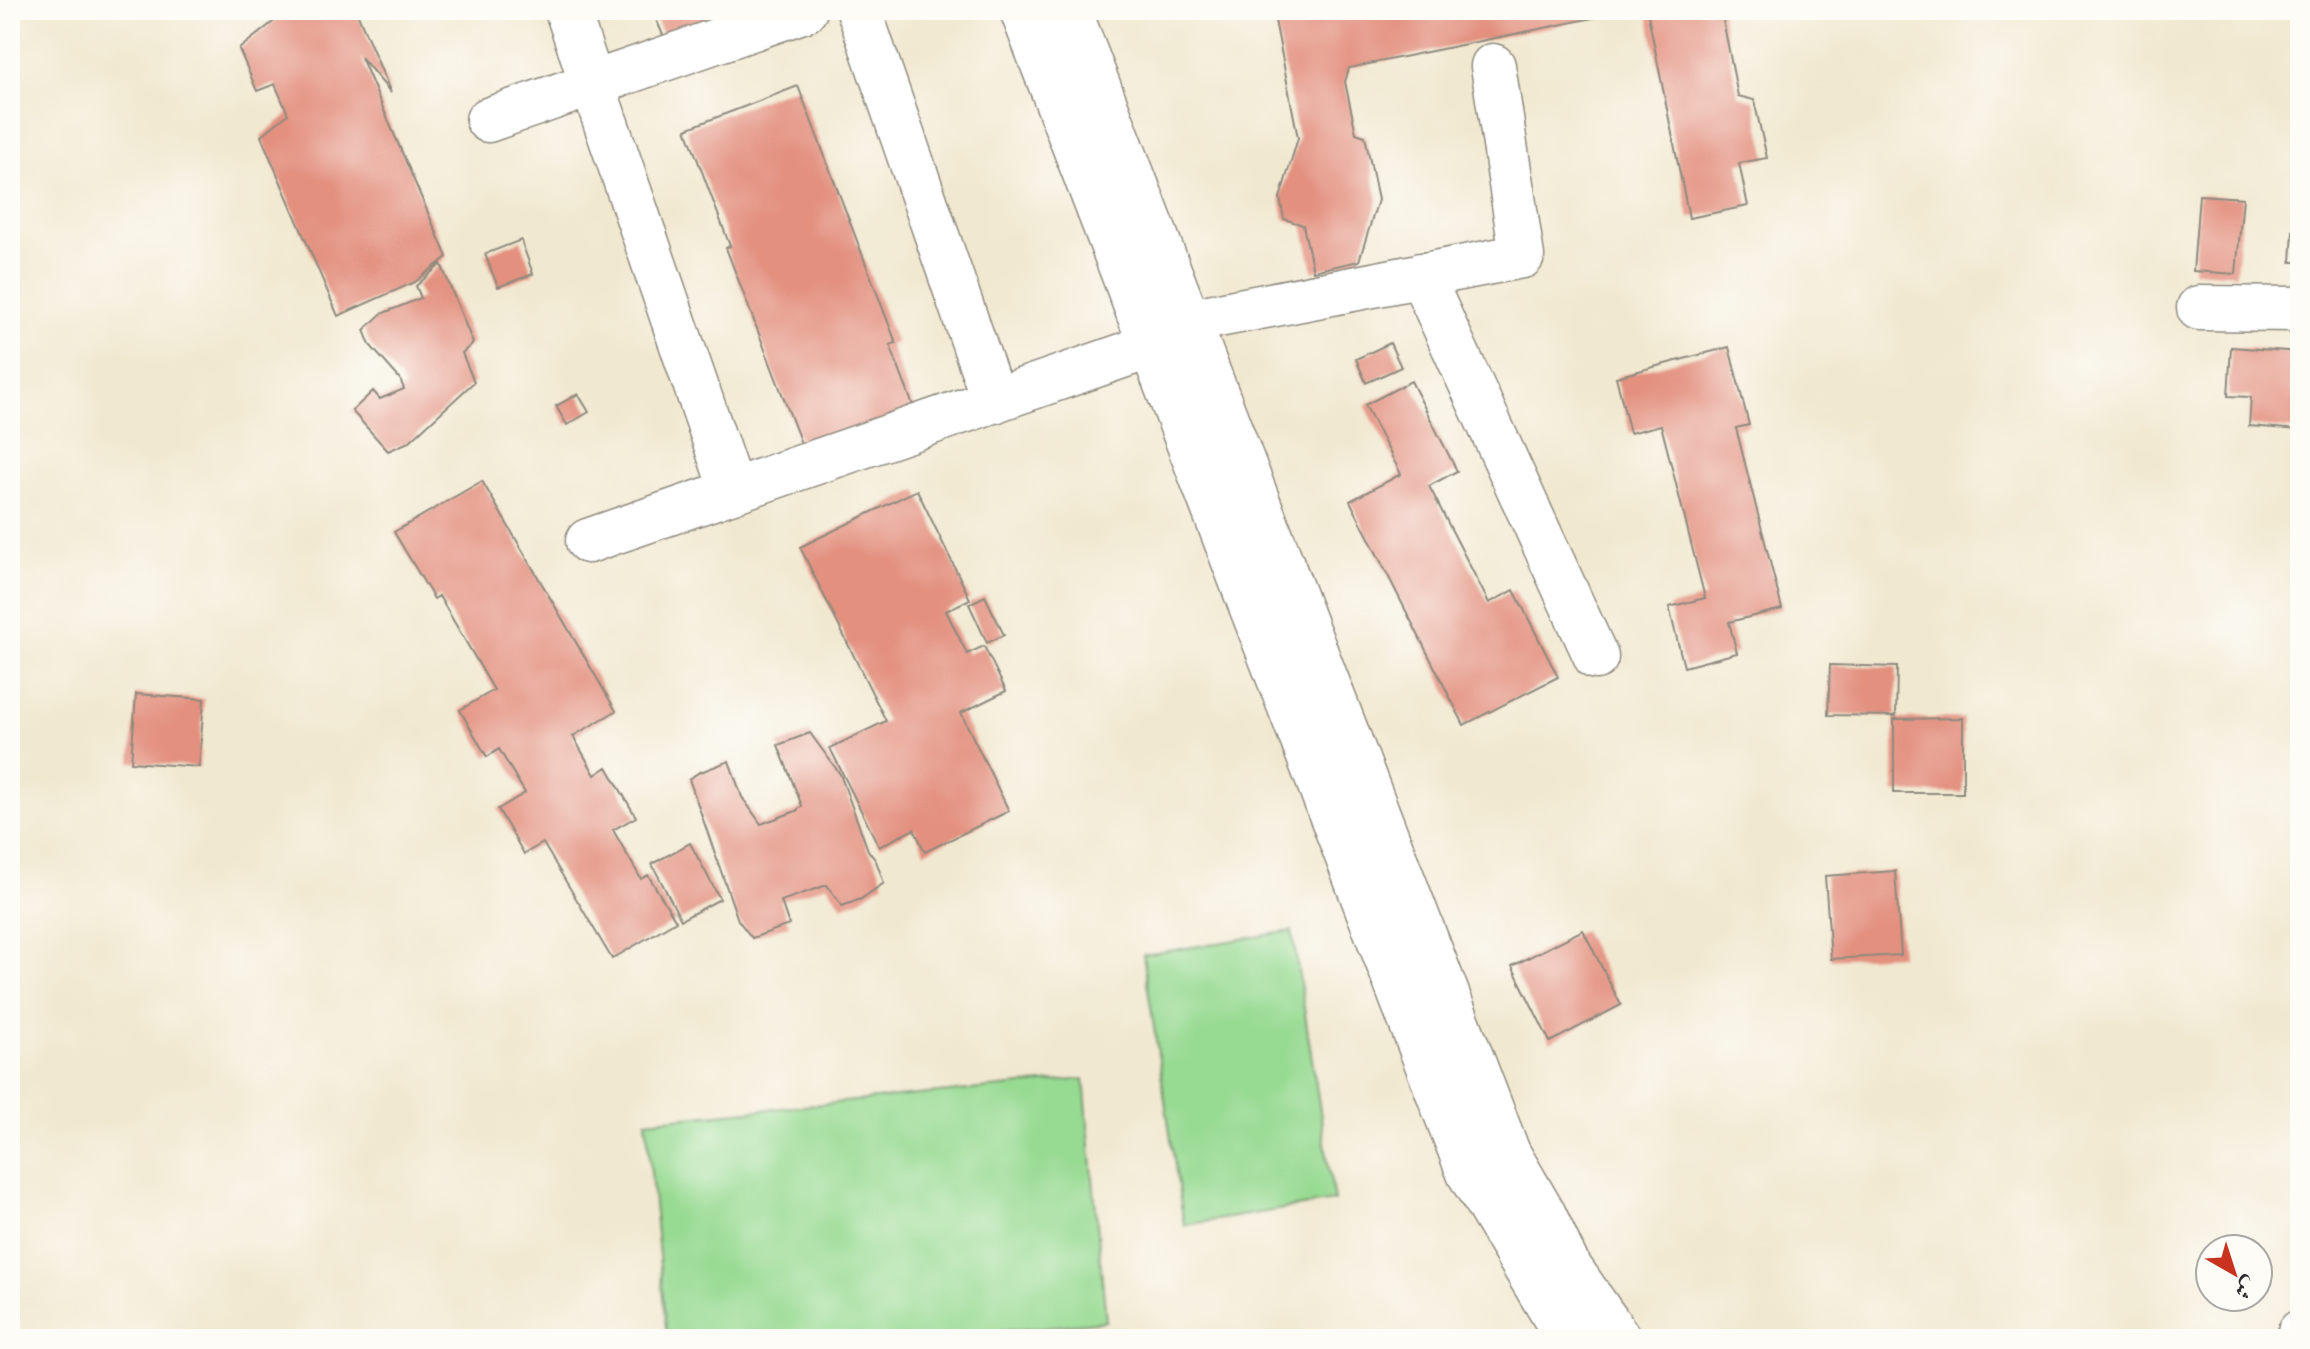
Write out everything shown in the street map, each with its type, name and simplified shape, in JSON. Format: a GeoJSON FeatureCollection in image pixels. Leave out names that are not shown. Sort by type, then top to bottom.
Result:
{"type":"FeatureCollection","features":[{"type":"Feature","properties":{"kind":"street"},"geometry":{"type":"LineString","coordinates":[[567,10],[732,491]]}},
{"type":"Feature","properties":{"kind":"street"},"geometry":{"type":"LineString","coordinates":[[488,120],[805,10]]}},
{"type":"Feature","properties":{"kind":"street"},"geometry":{"type":"LineString","coordinates":[[859,10],[994,401]]}},
{"type":"Feature","properties":{"kind":"street"},"geometry":{"type":"LineString","coordinates":[[1022,10],[1469,1173],[1568,1339]]}},
{"type":"Feature","properties":{"kind":"street"},"geometry":{"type":"LineString","coordinates":[[1069,10],[1508,1153],[1544,1215],[1567,1264],[1619,1339]]}},
{"type":"Feature","properties":{"kind":"street"},"geometry":{"type":"LineString","coordinates":[[588,541],[994,401],[1149,341],[1188,321],[1522,256],[1493,66]]}},
{"type":"Feature","properties":{"kind":"street"},"geometry":{"type":"LineString","coordinates":[[1421,275],[1596,657]]}},
{"type":"Feature","properties":{"kind":"street"},"geometry":{"type":"LineString","coordinates":[[2199,308],[2300,309]]}},
{"type":"Feature","properties":{"kind":"street"},"geometry":{"type":"LineString","coordinates":[[2300,1332],[2300,1339]]}},
{"type":"Feature","properties":{"kind":"green space"},"geometry":{"type":"Polygon","coordinates":[[[1292,931],[1334,1201],[1184,1225],[1143,955],[1292,931]]]}},
{"type":"Feature","properties":{"kind":"green space"},"geometry":{"type":"Polygon","coordinates":[[[1084,1079],[1106,1321],[921,1339],[667,1339],[646,1121],[1084,1079]]]}},
{"type":"Feature","properties":{"kind":"building"},"geometry":{"type":"Polygon","coordinates":[[[282,10],[356,10],[391,93],[361,57],[447,257],[415,282],[338,316],[261,136],[288,114],[275,84],[257,91],[239,49],[283,14],[282,10]]]}},
{"type":"Feature","properties":{"kind":"building"},"geometry":{"type":"Polygon","coordinates":[[[652,10],[762,10],[670,51],[652,10]]]}},
{"type":"Feature","properties":{"kind":"building"},"geometry":{"type":"Polygon","coordinates":[[[1273,10],[1627,11],[1349,68],[1345,82],[1356,133],[1365,136],[1378,200],[1359,261],[1313,271],[1303,225],[1284,219],[1280,198],[1298,138],[1273,10]]]}},
{"type":"Feature","properties":{"kind":"building"},"geometry":{"type":"Polygon","coordinates":[[[1647,10],[1721,10],[1738,96],[1754,100],[1767,158],[1739,163],[1748,206],[1689,218],[1647,10]]]}},
{"type":"Feature","properties":{"kind":"building"},"geometry":{"type":"Polygon","coordinates":[[[798,86],[896,343],[890,345],[917,416],[807,459],[726,248],[730,246],[686,129],[798,86]]]}},
{"type":"Feature","properties":{"kind":"building"},"geometry":{"type":"Polygon","coordinates":[[[2199,195],[2243,198],[2236,274],[2193,271],[2199,195]]]}},
{"type":"Feature","properties":{"kind":"building"},"geometry":{"type":"Polygon","coordinates":[[[2293,231],[2300,232],[2300,262],[2291,262],[2293,231]]]}},
{"type":"Feature","properties":{"kind":"building"},"geometry":{"type":"Polygon","coordinates":[[[521,240],[533,274],[498,287],[485,254],[521,240]]]}},
{"type":"Feature","properties":{"kind":"building"},"geometry":{"type":"Polygon","coordinates":[[[441,264],[473,343],[462,353],[474,382],[409,442],[388,451],[352,411],[373,391],[380,399],[404,389],[400,379],[370,345],[364,330],[381,314],[421,298],[416,286],[441,264]]]}},
{"type":"Feature","properties":{"kind":"building"},"geometry":{"type":"Polygon","coordinates":[[[1390,343],[1401,367],[1366,383],[1356,359],[1390,343]]]}},
{"type":"Feature","properties":{"kind":"building"},"geometry":{"type":"Polygon","coordinates":[[[1729,347],[1749,425],[1736,428],[1782,609],[1729,622],[1737,653],[1684,667],[1669,607],[1705,598],[1661,425],[1630,433],[1616,377],[1729,347]]]}},
{"type":"Feature","properties":{"kind":"building"},"geometry":{"type":"Polygon","coordinates":[[[2231,347],[2300,352],[2300,430],[2249,426],[2251,397],[2228,396],[2231,347]]]}},
{"type":"Feature","properties":{"kind":"building"},"geometry":{"type":"Polygon","coordinates":[[[1411,381],[1457,471],[1429,486],[1489,603],[1514,590],[1558,677],[1464,725],[1350,501],[1401,474],[1365,405],[1411,381]]]}},
{"type":"Feature","properties":{"kind":"building"},"geometry":{"type":"Polygon","coordinates":[[[578,394],[589,412],[567,425],[556,406],[578,394]]]}},
{"type":"Feature","properties":{"kind":"building"},"geometry":{"type":"Polygon","coordinates":[[[482,481],[616,711],[573,736],[595,775],[607,767],[636,817],[613,830],[641,879],[648,875],[676,921],[612,959],[543,843],[524,854],[498,809],[525,793],[499,749],[487,757],[460,710],[494,690],[439,596],[434,599],[394,532],[482,481]]]}},
{"type":"Feature","properties":{"kind":"building"},"geometry":{"type":"Polygon","coordinates":[[[917,490],[970,599],[946,611],[967,654],[984,646],[1006,691],[961,713],[1009,811],[925,852],[914,829],[879,847],[830,748],[886,721],[800,547],[917,490]]]}},
{"type":"Feature","properties":{"kind":"building"},"geometry":{"type":"Polygon","coordinates":[[[985,596],[1004,635],[987,643],[969,604],[985,596]]]}},
{"type":"Feature","properties":{"kind":"building"},"geometry":{"type":"Polygon","coordinates":[[[1830,665],[1897,667],[1896,716],[1828,715],[1830,665]]]}},
{"type":"Feature","properties":{"kind":"building"},"geometry":{"type":"Polygon","coordinates":[[[136,694],[204,699],[199,767],[131,762],[136,694]]]}},
{"type":"Feature","properties":{"kind":"building"},"geometry":{"type":"Polygon","coordinates":[[[1963,718],[1963,793],[1894,793],[1894,719],[1963,718]]]}},
{"type":"Feature","properties":{"kind":"building"},"geometry":{"type":"Polygon","coordinates":[[[810,733],[840,774],[868,850],[884,883],[861,899],[842,906],[827,885],[781,901],[789,925],[752,938],[738,920],[689,779],[729,761],[742,797],[761,824],[796,811],[802,806],[778,745],[810,733]]]}},
{"type":"Feature","properties":{"kind":"building"},"geometry":{"type":"Polygon","coordinates":[[[690,843],[720,899],[681,920],[652,864],[690,843]]]}},
{"type":"Feature","properties":{"kind":"building"},"geometry":{"type":"Polygon","coordinates":[[[1895,871],[1901,955],[1831,959],[1825,876],[1895,871]]]}},
{"type":"Feature","properties":{"kind":"building"},"geometry":{"type":"Polygon","coordinates":[[[1583,930],[1621,1005],[1550,1042],[1512,966],[1583,930]]]}}]}
